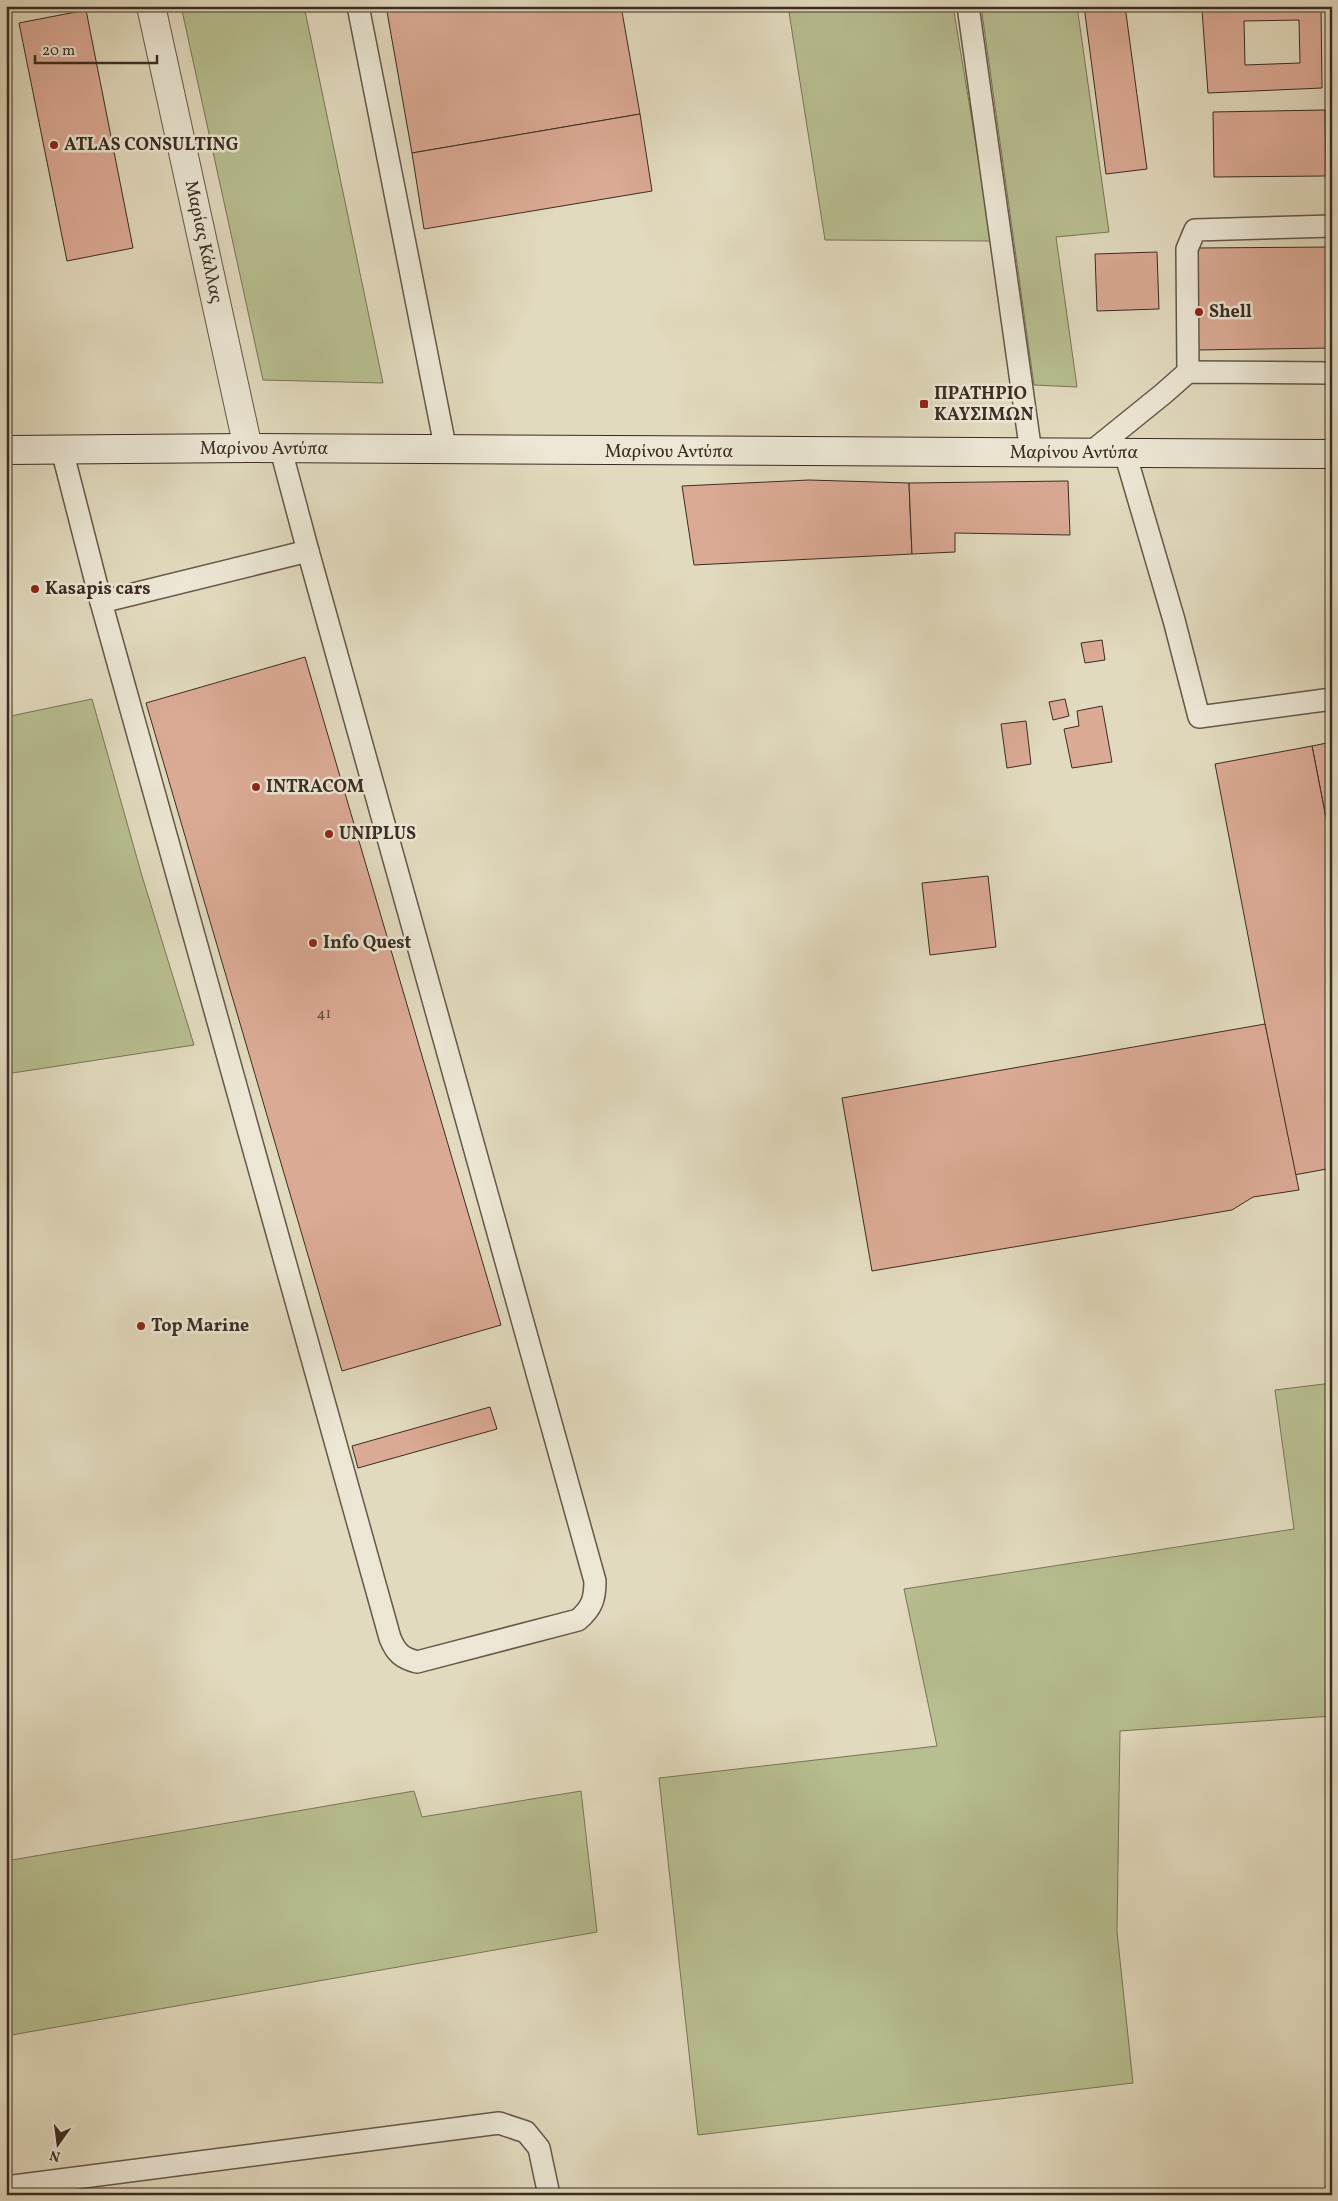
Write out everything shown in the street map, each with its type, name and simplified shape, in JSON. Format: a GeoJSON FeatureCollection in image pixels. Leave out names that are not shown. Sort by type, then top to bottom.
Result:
{"type":"FeatureCollection","features":[{"type":"Feature","properties":{"kind":"main road","name":"Μαρίας Κάλλας"},"geometry":{"type":"LineString","coordinates":[[151,6],[248,448]]}},
{"type":"Feature","properties":{"kind":"main road","name":"Μαρίνου Αντύπα"},"geometry":{"type":"LineString","coordinates":[[6,450],[248,448],[446,451],[1332,454]]}},
{"type":"Feature","properties":{"kind":"lane"},"geometry":{"type":"LineString","coordinates":[[358,6],[446,451]]}},
{"type":"Feature","properties":{"kind":"lane"},"geometry":{"type":"LineString","coordinates":[[968,6],[1031,453]]}},
{"type":"Feature","properties":{"kind":"lane"},"geometry":{"type":"LineString","coordinates":[[1188,372],[1187,249],[1195,230],[1332,226]]}},
{"type":"Feature","properties":{"kind":"lane"},"geometry":{"type":"LineString","coordinates":[[1090,453],[1164,394],[1188,372],[1332,372]]}},
{"type":"Feature","properties":{"kind":"lane"},"geometry":{"type":"LineString","coordinates":[[62,450],[101,602],[390,1638],[394,1650],[404,1658],[417,1662],[578,1620],[590,1611],[595,1599],[595,1581],[281,450]]}},
{"type":"Feature","properties":{"kind":"lane"},"geometry":{"type":"LineString","coordinates":[[1125,453],[1174,620],[1199,717],[1332,699]]}},
{"type":"Feature","properties":{"kind":"lane"},"geometry":{"type":"LineString","coordinates":[[101,602],[308,551]]}},
{"type":"Feature","properties":{"kind":"lane"},"geometry":{"type":"LineString","coordinates":[[6,2187],[499,2124],[526,2132],[539,2148],[549,2195]]}},
{"type":"Feature","properties":{"kind":"green space"},"geometry":{"type":"Polygon","coordinates":[[[181,6],[304,6],[383,383],[263,380],[181,6]]]}},
{"type":"Feature","properties":{"kind":"green space"},"geometry":{"type":"Polygon","coordinates":[[[788,6],[953,6],[992,241],[825,240],[788,6]]]}},
{"type":"Feature","properties":{"kind":"green space"},"geometry":{"type":"Polygon","coordinates":[[[981,6],[1077,6],[1109,232],[1056,237],[1077,387],[1034,385],[981,6]]]}},
{"type":"Feature","properties":{"kind":"green space"},"geometry":{"type":"Polygon","coordinates":[[[92,699],[142,876],[194,1045],[6,1074],[6,717],[92,699]]]}},
{"type":"Feature","properties":{"kind":"green space"},"geometry":{"type":"Polygon","coordinates":[[[1332,1383],[1332,1716],[1120,1731],[1117,1932],[1133,2083],[698,2135],[659,1778],[937,1746],[904,1589],[1294,1529],[1275,1390],[1332,1383]]]}},
{"type":"Feature","properties":{"kind":"green space"},"geometry":{"type":"Polygon","coordinates":[[[414,1791],[422,1817],[581,1791],[597,1932],[6,2036],[6,1861],[414,1791]]]}},
{"type":"Feature","properties":{"kind":"building"},"geometry":{"type":"Polygon","coordinates":[[[386,6],[621,6],[640,114],[412,153],[386,6]]]}},
{"type":"Feature","properties":{"kind":"building"},"geometry":{"type":"Polygon","coordinates":[[[1084,6],[1125,6],[1147,169],[1106,174],[1084,6]]]}},
{"type":"Feature","properties":{"kind":"building"},"geometry":{"type":"Polygon","coordinates":[[[1321,7],[1322,88],[1208,93],[1202,10],[1321,7]],[[1299,20],[1244,21],[1245,65],[1300,63],[1299,20]]]}},
{"type":"Feature","properties":{"kind":"building"},"geometry":{"type":"Polygon","coordinates":[[[86,10],[133,248],[67,261],[19,23],[86,10]]]}},
{"type":"Feature","properties":{"kind":"building"},"geometry":{"type":"Polygon","coordinates":[[[1332,109],[1332,160],[1326,160],[1325,110],[1332,109]]]}},
{"type":"Feature","properties":{"kind":"building"},"geometry":{"type":"Polygon","coordinates":[[[1325,110],[1326,176],[1214,177],[1213,112],[1325,110]]]}},
{"type":"Feature","properties":{"kind":"building"},"geometry":{"type":"Polygon","coordinates":[[[640,114],[652,191],[424,229],[412,153],[640,114]]]}},
{"type":"Feature","properties":{"kind":"building"},"geometry":{"type":"Polygon","coordinates":[[[1332,247],[1332,348],[1197,350],[1196,248],[1332,247]]]}},
{"type":"Feature","properties":{"kind":"building"},"geometry":{"type":"Polygon","coordinates":[[[1157,252],[1159,309],[1097,311],[1095,254],[1157,252]]]}},
{"type":"Feature","properties":{"kind":"building"},"geometry":{"type":"Polygon","coordinates":[[[809,480],[909,483],[912,554],[694,565],[682,486],[809,480]]]}},
{"type":"Feature","properties":{"kind":"building"},"geometry":{"type":"Polygon","coordinates":[[[1068,481],[1070,535],[955,533],[955,552],[912,554],[909,483],[1068,481]]]}},
{"type":"Feature","properties":{"kind":"building"},"geometry":{"type":"Polygon","coordinates":[[[1102,640],[1105,660],[1085,663],[1081,643],[1102,640]]]}},
{"type":"Feature","properties":{"kind":"building"},"geometry":{"type":"Polygon","coordinates":[[[305,657],[501,1325],[342,1371],[146,703],[305,657]]]}},
{"type":"Feature","properties":{"kind":"building"},"geometry":{"type":"Polygon","coordinates":[[[6,680],[12,706],[6,707],[6,680]]]}},
{"type":"Feature","properties":{"kind":"building"},"geometry":{"type":"Polygon","coordinates":[[[1065,699],[1069,716],[1053,720],[1049,702],[1065,699]]]}},
{"type":"Feature","properties":{"kind":"building"},"geometry":{"type":"Polygon","coordinates":[[[1102,706],[1112,762],[1072,768],[1064,729],[1079,726],[1077,711],[1102,706]]]}},
{"type":"Feature","properties":{"kind":"building"},"geometry":{"type":"Polygon","coordinates":[[[1026,721],[1031,764],[1007,768],[1001,724],[1026,721]]]}},
{"type":"Feature","properties":{"kind":"building"},"geometry":{"type":"Polygon","coordinates":[[[1332,742],[1332,849],[1312,746],[1332,742]]]}},
{"type":"Feature","properties":{"kind":"building"},"geometry":{"type":"Polygon","coordinates":[[[1312,746],[1332,849],[1332,1168],[1294,1175],[1215,764],[1312,746]]]}},
{"type":"Feature","properties":{"kind":"building"},"geometry":{"type":"Polygon","coordinates":[[[988,876],[996,947],[930,955],[922,883],[988,876]]]}},
{"type":"Feature","properties":{"kind":"building"},"geometry":{"type":"Polygon","coordinates":[[[1265,1024],[1299,1190],[1253,1197],[1232,1210],[872,1271],[842,1098],[1265,1024]]]}},
{"type":"Feature","properties":{"kind":"building"},"geometry":{"type":"Polygon","coordinates":[[[490,1407],[497,1429],[358,1468],[352,1446],[490,1407]]]}},
{"type":"Feature","properties":{"kind":"place","name":"ATLAS CONSULTING"},"geometry":{"type":"Point","coordinates":[54,145]}},
{"type":"Feature","properties":{"kind":"place","name":"Shell"},"geometry":{"type":"Point","coordinates":[1199,312]}},
{"type":"Feature","properties":{"kind":"place","name":"ΠΡΑΤΗΡΙΟ ΚΑΥΣΙΜΩΝ"},"geometry":{"type":"Point","coordinates":[924,404]}},
{"type":"Feature","properties":{"kind":"place","name":"Kasapis cars"},"geometry":{"type":"Point","coordinates":[35,589]}},
{"type":"Feature","properties":{"kind":"place","name":"INTRACOM"},"geometry":{"type":"Point","coordinates":[256,787]}},
{"type":"Feature","properties":{"kind":"place","name":"UNIPLUS"},"geometry":{"type":"Point","coordinates":[329,834]}},
{"type":"Feature","properties":{"kind":"place","name":"Info Quest"},"geometry":{"type":"Point","coordinates":[313,943]}},
{"type":"Feature","properties":{"kind":"place","name":"Top Marine"},"geometry":{"type":"Point","coordinates":[141,1326]}}]}
